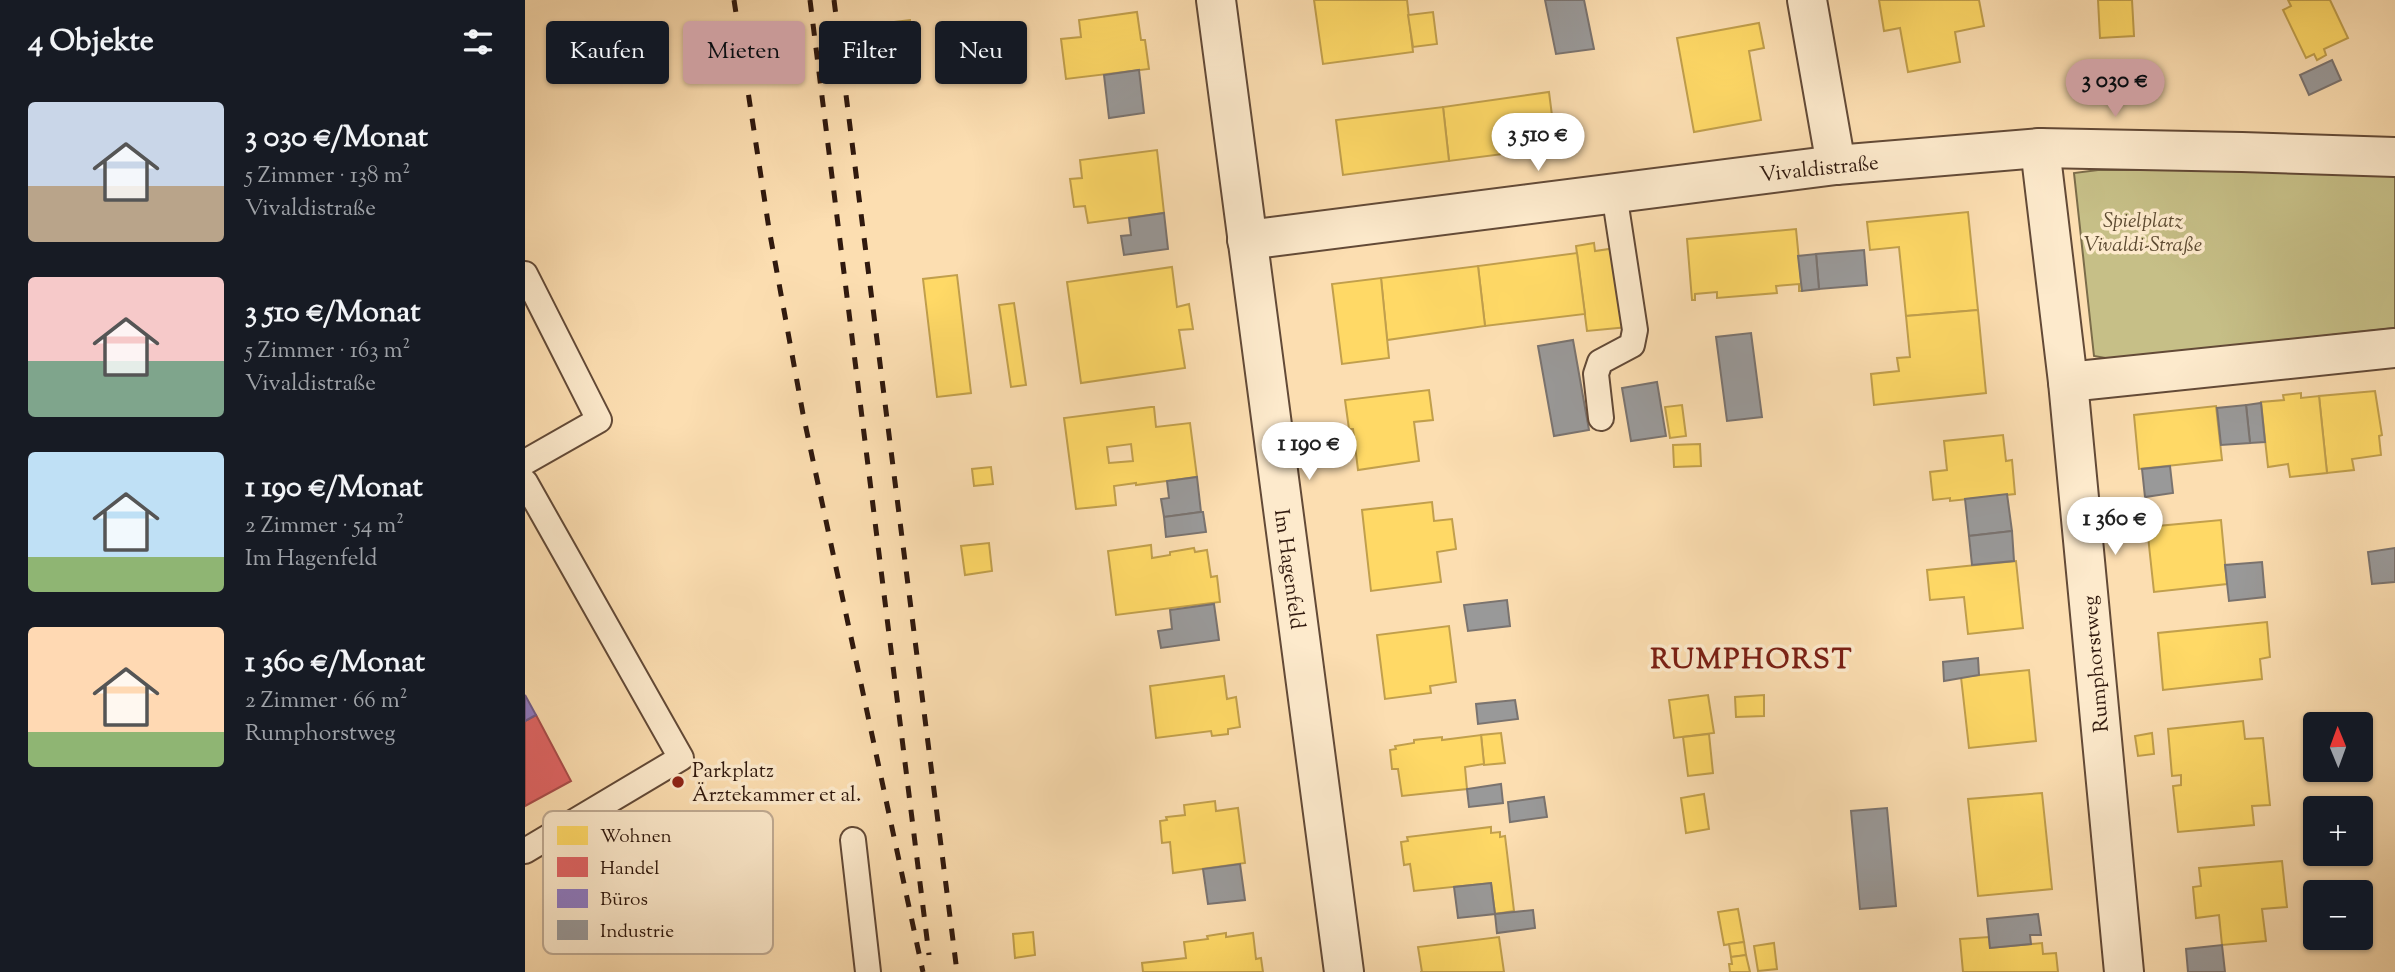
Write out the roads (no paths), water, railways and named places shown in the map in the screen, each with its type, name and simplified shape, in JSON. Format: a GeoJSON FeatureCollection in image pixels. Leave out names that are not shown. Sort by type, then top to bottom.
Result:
{"type":"FeatureCollection","features":[{"type":"Feature","properties":{"kind":"street","name":"Im Hagenfeld"},"geometry":{"type":"LineString","coordinates":[[1216,0],[1344,972]]}},
{"type":"Feature","properties":{"kind":"street"},"geometry":{"type":"LineString","coordinates":[[1807,0],[1836,165]]}},
{"type":"Feature","properties":{"kind":"street","name":"Vivaldistraße"},"geometry":{"type":"LineString","coordinates":[[1247,240],[1836,165],[2040,148],[2395,157]]}},
{"type":"Feature","properties":{"kind":"street","name":"Rumphorstweg"},"geometry":{"type":"LineString","coordinates":[[2040,148],[2068,382],[2124,972]]}},
{"type":"Feature","properties":{"kind":"street"},"geometry":{"type":"LineString","coordinates":[[2068,382],[2395,348]]}},
{"type":"Feature","properties":{"kind":"lane"},"geometry":{"type":"LineString","coordinates":[[1601,418],[1596,374],[1600,362],[1632,345],[1635,330],[1614,193]]}},
{"type":"Feature","properties":{"kind":"lane"},"geometry":{"type":"LineString","coordinates":[[525,274],[599,419],[525,462]]}},
{"type":"Feature","properties":{"kind":"lane"},"geometry":{"type":"LineString","coordinates":[[525,482],[681,758],[592,811]]}},
{"type":"Feature","properties":{"kind":"lane"},"geometry":{"type":"LineString","coordinates":[[525,851],[543,840]]}},
{"type":"Feature","properties":{"kind":"lane"},"geometry":{"type":"LineString","coordinates":[[853,840],[867,972]]}},
{"type":"Feature","properties":{"kind":"railway"},"geometry":{"type":"LineString","coordinates":[[734,0],[769,229],[803,414],[923,972]]}},
{"type":"Feature","properties":{"kind":"railway"},"geometry":{"type":"LineString","coordinates":[[810,0],[929,955]]}},
{"type":"Feature","properties":{"kind":"railway"},"geometry":{"type":"LineString","coordinates":[[834,0],[957,972]]}},
{"type":"Feature","properties":{"kind":"place","name":"Parkplatz Ärztekammer et al."},"geometry":{"type":"Point","coordinates":[678,782]}},
{"type":"Feature","properties":{"kind":"district","name":"RUMPHORST"},"geometry":{"type":"Point","coordinates":[1752,658]}},
{"type":"Feature","properties":{"kind":"park label","name":"Spielplatz Vivaldi-Straße"},"geometry":{"type":"Point","coordinates":[2143,232]}}]}
